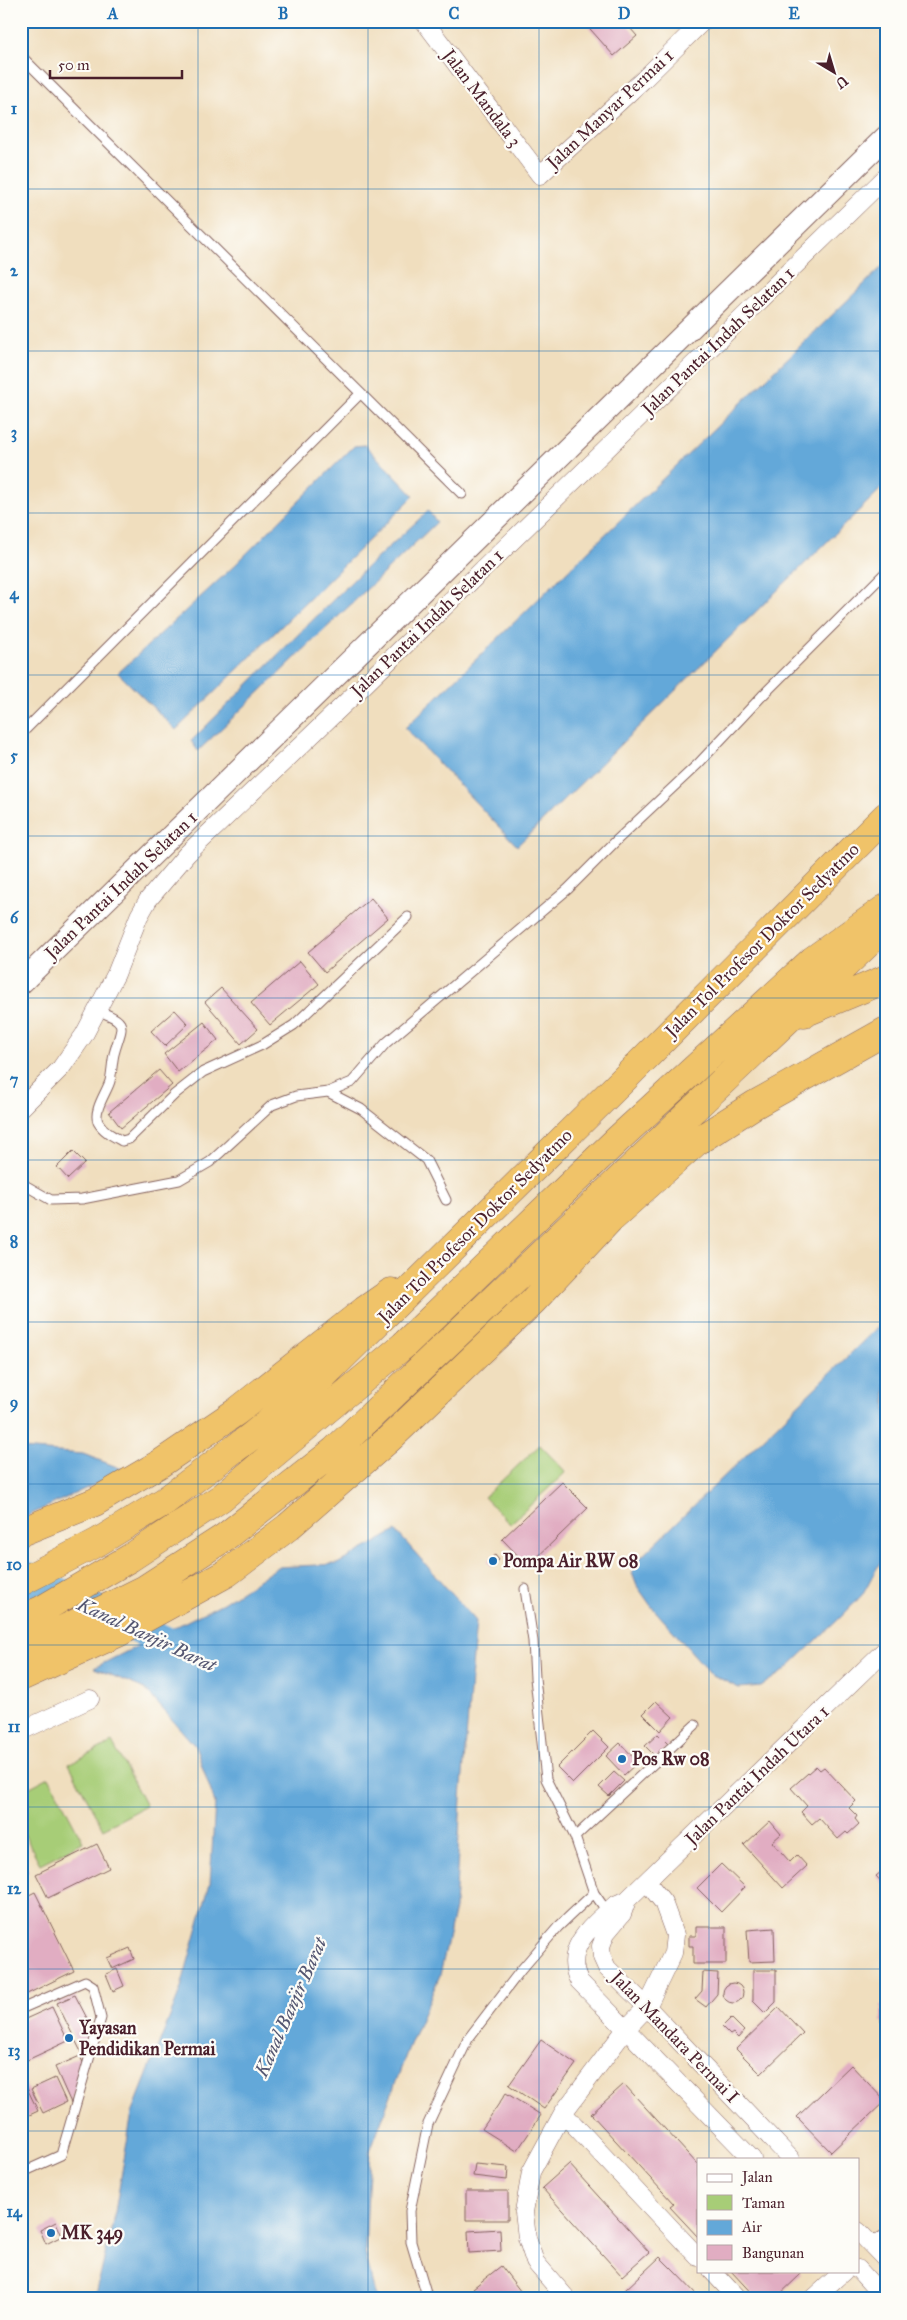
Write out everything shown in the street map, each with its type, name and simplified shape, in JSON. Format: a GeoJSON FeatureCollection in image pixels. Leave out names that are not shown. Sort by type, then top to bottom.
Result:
{"type":"FeatureCollection","features":[{"type":"Feature","properties":{"kind":"highway","name":"Jalan Tol Profesor Doktor Sedyatmo"},"geometry":{"type":"LineString","coordinates":[[21,1582],[98,1542],[165,1501],[253,1435],[322,1377],[625,1078],[825,875],[886,816]]}},
{"type":"Feature","properties":{"kind":"highway","name":"Jalan Tol Profesor Doktor Sedyatmo"},"geometry":{"type":"LineString","coordinates":[[21,1619],[41,1610],[130,1558],[220,1498],[404,1345],[616,1140],[813,960],[886,908]]}},
{"type":"Feature","properties":{"kind":"highway"},"geometry":{"type":"LineString","coordinates":[[24,1649],[146,1589],[225,1537],[334,1451],[886,926]]}},
{"type":"Feature","properties":{"kind":"highway"},"geometry":{"type":"LineString","coordinates":[[789,1019],[886,979]]}},
{"type":"Feature","properties":{"kind":"highway"},"geometry":{"type":"LineString","coordinates":[[21,1677],[118,1633],[227,1573],[288,1528],[389,1439],[533,1301],[611,1218],[696,1142],[754,1105],[886,1031]]}},
{"type":"Feature","properties":{"kind":"highway"},"geometry":{"type":"LineString","coordinates":[[21,1532],[96,1502],[161,1463],[236,1412],[378,1300],[423,1277]]}},
{"type":"Feature","properties":{"kind":"street","name":"Jalan Mandala 3"},"geometry":{"type":"LineString","coordinates":[[424,21],[540,175]]}},
{"type":"Feature","properties":{"kind":"street","name":"Jalan Manyar Permai 1"},"geometry":{"type":"LineString","coordinates":[[540,175],[644,79],[703,21]]}},
{"type":"Feature","properties":{"kind":"street","name":"Jalan Pantai Indah Selatan 1"},"geometry":{"type":"LineString","coordinates":[[21,983],[886,137]]}},
{"type":"Feature","properties":{"kind":"street","name":"Jalan Pantai Indah Selatan 1"},"geometry":{"type":"LineString","coordinates":[[21,1108],[65,1062],[98,1011],[139,916],[148,900],[186,854],[359,690],[886,176]]}},
{"type":"Feature","properties":{"kind":"street","name":"Jalan Pantai Indah Utara 1"},"geometry":{"type":"LineString","coordinates":[[628,1900],[886,1649]]}},
{"type":"Feature","properties":{"kind":"street"},"geometry":{"type":"LineString","coordinates":[[21,1731],[90,1699]]}},
{"type":"Feature","properties":{"kind":"street"},"geometry":{"type":"LineString","coordinates":[[567,2299],[535,2262],[527,2238],[524,2212],[531,2172],[563,2113],[626,2029],[647,2007],[673,1953],[675,1935],[663,1902],[647,1882]]}},
{"type":"Feature","properties":{"kind":"street","name":"Jalan Mandara Permai I"},"geometry":{"type":"LineString","coordinates":[[628,1900],[622,1914],[611,1917],[582,1939],[576,1948],[573,1959],[574,1971],[579,1981],[751,2158]]}},
{"type":"Feature","properties":{"kind":"street","name":"Jalan Mandara Permai I"},"geometry":{"type":"LineString","coordinates":[[611,1917],[601,1946],[602,1957],[607,1968],[647,2007],[790,2158]]}},
{"type":"Feature","properties":{"kind":"street"},"geometry":{"type":"LineString","coordinates":[[563,2113],[697,2255]]}},
{"type":"Feature","properties":{"kind":"street"},"geometry":{"type":"LineString","coordinates":[[864,2237],[886,2260]]}},
{"type":"Feature","properties":{"kind":"street"},"geometry":{"type":"LineString","coordinates":[[860,2271],[885,2299]]}},
{"type":"Feature","properties":{"kind":"street"},"geometry":{"type":"LineString","coordinates":[[713,2272],[738,2299]]}},
{"type":"Feature","properties":{"kind":"street"},"geometry":{"type":"LineString","coordinates":[[813,2299],[843,2272]]}},
{"type":"Feature","properties":{"kind":"lane"},"geometry":{"type":"LineString","coordinates":[[21,56],[462,494]]}},
{"type":"Feature","properties":{"kind":"lane"},"geometry":{"type":"LineString","coordinates":[[21,734],[360,394]]}},
{"type":"Feature","properties":{"kind":"lane"},"geometry":{"type":"LineString","coordinates":[[21,1183],[50,1200],[82,1199],[179,1180],[210,1162],[272,1106],[296,1096],[328,1092],[352,1082],[386,1043],[568,889],[698,764],[762,696],[886,572]]}},
{"type":"Feature","properties":{"kind":"lane"},"geometry":{"type":"LineString","coordinates":[[98,1011],[113,1016],[120,1022],[122,1028],[120,1040],[114,1053],[110,1081],[98,1112],[97,1120],[104,1129],[122,1141],[129,1139],[175,1094],[203,1072],[262,1045],[294,1025],[408,917]]}},
{"type":"Feature","properties":{"kind":"lane"},"geometry":{"type":"LineString","coordinates":[[328,1092],[360,1109],[426,1160],[446,1200]]}},
{"type":"Feature","properties":{"kind":"lane"},"geometry":{"type":"LineString","coordinates":[[525,1589],[533,1641],[534,1678],[546,1779],[575,1837],[594,1893],[611,1917]]}},
{"type":"Feature","properties":{"kind":"lane"},"geometry":{"type":"LineString","coordinates":[[575,1837],[695,1725]]}},
{"type":"Feature","properties":{"kind":"lane"},"geometry":{"type":"LineString","coordinates":[[428,2299],[411,2242],[410,2211],[428,2124],[468,2039],[521,1970],[558,1927],[594,1893]]}},
{"type":"Feature","properties":{"kind":"lane"},"geometry":{"type":"LineString","coordinates":[[21,2009],[84,1981],[93,1986],[101,2018],[61,2155],[21,2173]]}},
{"type":"Feature","properties":{"kind":"lane"},"geometry":{"type":"LineString","coordinates":[[864,2237],[886,2234]]}},
{"type":"Feature","properties":{"kind":"green space"},"geometry":{"type":"Polygon","coordinates":[[[540,1445],[566,1472],[510,1524],[484,1497],[540,1445]]]}},
{"type":"Feature","properties":{"kind":"green space"},"geometry":{"type":"Polygon","coordinates":[[[112,1742],[146,1806],[103,1829],[69,1764],[112,1742]]]}},
{"type":"Feature","properties":{"kind":"green space"},"geometry":{"type":"Polygon","coordinates":[[[49,1777],[83,1842],[40,1864],[21,1828],[21,1792],[49,1777]]]}},
{"type":"Feature","properties":{"kind":"water"},"geometry":{"type":"Polygon","coordinates":[[[886,263],[886,484],[517,846],[405,728],[886,263]]]}},
{"type":"Feature","properties":{"kind":"water"},"geometry":{"type":"Polygon","coordinates":[[[365,445],[414,496],[176,730],[118,673],[234,566],[354,446],[365,445]]]}},
{"type":"Feature","properties":{"kind":"water"},"geometry":{"type":"Polygon","coordinates":[[[428,511],[437,522],[198,751],[191,741],[353,580],[428,511]]]}},
{"type":"Feature","properties":{"kind":"water"},"geometry":{"type":"Polygon","coordinates":[[[886,1319],[886,1552],[862,1595],[784,1671],[761,1686],[739,1688],[711,1674],[651,1606],[637,1586],[632,1573],[636,1562],[886,1319]]]}},
{"type":"Feature","properties":{"kind":"water"},"geometry":{"type":"Polygon","coordinates":[[[21,1449],[83,1454],[125,1470],[21,1519],[21,1449]]]}},
{"type":"Feature","properties":{"kind":"water"},"geometry":{"type":"Polygon","coordinates":[[[396,1531],[476,1621],[461,1798],[455,1908],[440,1975],[409,2047],[370,2151],[365,2251],[376,2299],[95,2299],[115,2212],[132,2113],[180,1991],[210,1883],[215,1803],[195,1746],[145,1689],[94,1668],[223,1603],[278,1567],[337,1564],[396,1531]]]}},
{"type":"Feature","properties":{"kind":"building"},"geometry":{"type":"Polygon","coordinates":[[[583,21],[624,21],[637,36],[614,56],[583,21]]]}},
{"type":"Feature","properties":{"kind":"building"},"geometry":{"type":"Polygon","coordinates":[[[371,898],[388,918],[325,972],[308,952],[371,898]]]}},
{"type":"Feature","properties":{"kind":"building"},"geometry":{"type":"Polygon","coordinates":[[[300,961],[319,984],[270,1025],[251,1003],[300,961]]]}},
{"type":"Feature","properties":{"kind":"building"},"geometry":{"type":"Polygon","coordinates":[[[221,988],[258,1029],[241,1044],[205,1002],[221,988]]]}},
{"type":"Feature","properties":{"kind":"building"},"geometry":{"type":"Polygon","coordinates":[[[175,1010],[188,1024],[165,1046],[151,1031],[175,1010]]]}},
{"type":"Feature","properties":{"kind":"building"},"geometry":{"type":"Polygon","coordinates":[[[204,1022],[218,1040],[178,1072],[164,1054],[204,1022]]]}},
{"type":"Feature","properties":{"kind":"building"},"geometry":{"type":"Polygon","coordinates":[[[159,1070],[172,1085],[121,1128],[109,1112],[159,1070]]]}},
{"type":"Feature","properties":{"kind":"building"},"geometry":{"type":"Polygon","coordinates":[[[73,1151],[85,1163],[68,1179],[57,1167],[73,1151]]]}},
{"type":"Feature","properties":{"kind":"building"},"geometry":{"type":"Polygon","coordinates":[[[562,1482],[588,1508],[528,1566],[502,1539],[562,1482]]]}},
{"type":"Feature","properties":{"kind":"building","name":"Pompa Air RW 08"},"geometry":{"type":"Polygon","coordinates":[[[495,1555],[499,1560],[491,1566],[487,1561],[495,1555]]]}},
{"type":"Feature","properties":{"kind":"building"},"geometry":{"type":"Polygon","coordinates":[[[656,1701],[673,1717],[660,1731],[643,1714],[656,1701]]]}},
{"type":"Feature","properties":{"kind":"building"},"geometry":{"type":"Polygon","coordinates":[[[593,1731],[609,1747],[573,1783],[557,1767],[593,1731]]]}},
{"type":"Feature","properties":{"kind":"building"},"geometry":{"type":"Polygon","coordinates":[[[658,1734],[669,1745],[657,1758],[645,1746],[658,1734]]]}},
{"type":"Feature","properties":{"kind":"building","name":"Pos Rw 08"},"geometry":{"type":"Polygon","coordinates":[[[620,1743],[638,1762],[624,1775],[606,1756],[620,1743]]]}},
{"type":"Feature","properties":{"kind":"building"},"geometry":{"type":"Polygon","coordinates":[[[816,1766],[820,1770],[824,1767],[856,1801],[849,1808],[857,1816],[855,1819],[859,1824],[848,1834],[846,1832],[838,1839],[819,1818],[812,1824],[801,1812],[807,1806],[791,1788],[816,1766]]]}},
{"type":"Feature","properties":{"kind":"building"},"geometry":{"type":"Polygon","coordinates":[[[614,1772],[624,1781],[609,1796],[599,1787],[614,1772]]]}},
{"type":"Feature","properties":{"kind":"building"},"geometry":{"type":"Polygon","coordinates":[[[770,1821],[781,1834],[772,1842],[790,1862],[797,1855],[807,1866],[783,1888],[744,1845],[770,1821]]]}},
{"type":"Feature","properties":{"kind":"building"},"geometry":{"type":"Polygon","coordinates":[[[97,1844],[109,1868],[48,1898],[36,1874],[97,1844]]]}},
{"type":"Feature","properties":{"kind":"building"},"geometry":{"type":"Polygon","coordinates":[[[21,1856],[29,1872],[21,1876],[21,1856]]]}},
{"type":"Feature","properties":{"kind":"building"},"geometry":{"type":"Polygon","coordinates":[[[721,1864],[745,1887],[721,1912],[697,1888],[721,1864]]]}},
{"type":"Feature","properties":{"kind":"building"},"geometry":{"type":"Polygon","coordinates":[[[886,1868],[886,1887],[876,1876],[886,1868]]]}},
{"type":"Feature","properties":{"kind":"building"},"geometry":{"type":"Polygon","coordinates":[[[35,1892],[74,1971],[21,1997],[21,1952],[28,1949],[23,1939],[21,1940],[21,1899],[35,1892]]]}},
{"type":"Feature","properties":{"kind":"building"},"geometry":{"type":"Polygon","coordinates":[[[696,1927],[726,1927],[726,1964],[693,1964],[693,1946],[689,1946],[689,1936],[696,1936],[696,1927]]]}},
{"type":"Feature","properties":{"kind":"building"},"geometry":{"type":"Polygon","coordinates":[[[774,1928],[775,1961],[749,1962],[747,1930],[774,1928]]]}},
{"type":"Feature","properties":{"kind":"building"},"geometry":{"type":"Polygon","coordinates":[[[130,1948],[134,1959],[112,1969],[107,1958],[130,1948]]]}},
{"type":"Feature","properties":{"kind":"building"},"geometry":{"type":"Polygon","coordinates":[[[117,1969],[124,1986],[113,1991],[106,1974],[117,1969]]]}},
{"type":"Feature","properties":{"kind":"building"},"geometry":{"type":"Polygon","coordinates":[[[753,1970],[776,1970],[776,2002],[765,2013],[753,2001],[753,1970]]]}},
{"type":"Feature","properties":{"kind":"building"},"geometry":{"type":"Polygon","coordinates":[[[703,1972],[718,1973],[717,1994],[706,2007],[695,1999],[702,1991],[703,1972]]]}},
{"type":"Feature","properties":{"kind":"building"},"geometry":{"type":"Polygon","coordinates":[[[729,1983],[737,1983],[743,1989],[743,1997],[737,2003],[729,2003],[723,1997],[723,1989],[729,1983]]]}},
{"type":"Feature","properties":{"kind":"building"},"geometry":{"type":"Polygon","coordinates":[[[75,1995],[92,2028],[86,2062],[57,2003],[75,1995]]]}},
{"type":"Feature","properties":{"kind":"building"},"geometry":{"type":"Polygon","coordinates":[[[881,2005],[886,2005],[886,2022],[881,2022],[881,2005]]]}},
{"type":"Feature","properties":{"kind":"building"},"geometry":{"type":"Polygon","coordinates":[[[52,2007],[68,2041],[21,2063],[21,2021],[52,2007]]]}},
{"type":"Feature","properties":{"kind":"building"},"geometry":{"type":"Polygon","coordinates":[[[779,2007],[803,2033],[761,2074],[736,2049],[779,2007]]]}},
{"type":"Feature","properties":{"kind":"building"},"geometry":{"type":"Polygon","coordinates":[[[731,2018],[744,2031],[738,2038],[733,2033],[730,2035],[722,2027],[731,2018]]]}},
{"type":"Feature","properties":{"kind":"building"},"geometry":{"type":"Polygon","coordinates":[[[541,2040],[576,2064],[544,2109],[509,2085],[541,2040]]]}},
{"type":"Feature","properties":{"kind":"building"},"geometry":{"type":"Polygon","coordinates":[[[80,2056],[84,2065],[71,2103],[55,2067],[80,2056]]]}},
{"type":"Feature","properties":{"kind":"building"},"geometry":{"type":"Polygon","coordinates":[[[851,2065],[885,2101],[831,2152],[797,2117],[851,2065]]]}},
{"type":"Feature","properties":{"kind":"building"},"geometry":{"type":"Polygon","coordinates":[[[55,2078],[66,2102],[43,2113],[31,2089],[55,2078]]]}},
{"type":"Feature","properties":{"kind":"building"},"geometry":{"type":"Polygon","coordinates":[[[25,2084],[38,2111],[21,2119],[21,2086],[25,2084]]]}},
{"type":"Feature","properties":{"kind":"building"},"geometry":{"type":"Polygon","coordinates":[[[624,2084],[697,2164],[697,2236],[670,2207],[674,2204],[591,2114],[624,2084]]]}},
{"type":"Feature","properties":{"kind":"building"},"geometry":{"type":"Polygon","coordinates":[[[506,2093],[541,2115],[517,2151],[482,2129],[506,2093]]]}},
{"type":"Feature","properties":{"kind":"building"},"geometry":{"type":"Polygon","coordinates":[[[475,2164],[508,2167],[507,2180],[473,2176],[475,2164]]]}},
{"type":"Feature","properties":{"kind":"building"},"geometry":{"type":"Polygon","coordinates":[[[569,2164],[649,2252],[622,2276],[542,2188],[569,2164]]]}},
{"type":"Feature","properties":{"kind":"building"},"geometry":{"type":"Polygon","coordinates":[[[466,2191],[508,2191],[508,2220],[466,2220],[466,2191]]]}},
{"type":"Feature","properties":{"kind":"building","name":"MK 349"},"geometry":{"type":"Polygon","coordinates":[[[56,2222],[62,2236],[46,2244],[40,2230],[56,2222]]]}},
{"type":"Feature","properties":{"kind":"building"},"geometry":{"type":"Polygon","coordinates":[[[500,2229],[501,2251],[469,2253],[468,2231],[500,2229]]]}},
{"type":"Feature","properties":{"kind":"building"},"geometry":{"type":"Polygon","coordinates":[[[660,2257],[701,2299],[633,2299],[625,2290],[660,2257]]]}},
{"type":"Feature","properties":{"kind":"building"},"geometry":{"type":"Polygon","coordinates":[[[501,2266],[524,2296],[520,2299],[482,2299],[473,2288],[501,2266]]]}},
{"type":"Feature","properties":{"kind":"building"},"geometry":{"type":"Polygon","coordinates":[[[732,2272],[800,2272],[801,2274],[775,2299],[757,2299],[732,2272]]]}},
{"type":"Feature","properties":{"kind":"waterway","name":"Kanal Banjir Barat"},"geometry":{"type":"LineString","coordinates":[[21,1575],[195,1655]]}},
{"type":"Feature","properties":{"kind":"place","name":"Pompa Air RW 08"},"geometry":{"type":"Point","coordinates":[493,1561]}},
{"type":"Feature","properties":{"kind":"place","name":"Pos Rw 08"},"geometry":{"type":"Point","coordinates":[622,1759]}},
{"type":"Feature","properties":{"kind":"place","name":"Yayasan Pendidikan Permai"},"geometry":{"type":"Point","coordinates":[69,2038]}},
{"type":"Feature","properties":{"kind":"place","name":"MK 349"},"geometry":{"type":"Point","coordinates":[51,2233]}}]}
